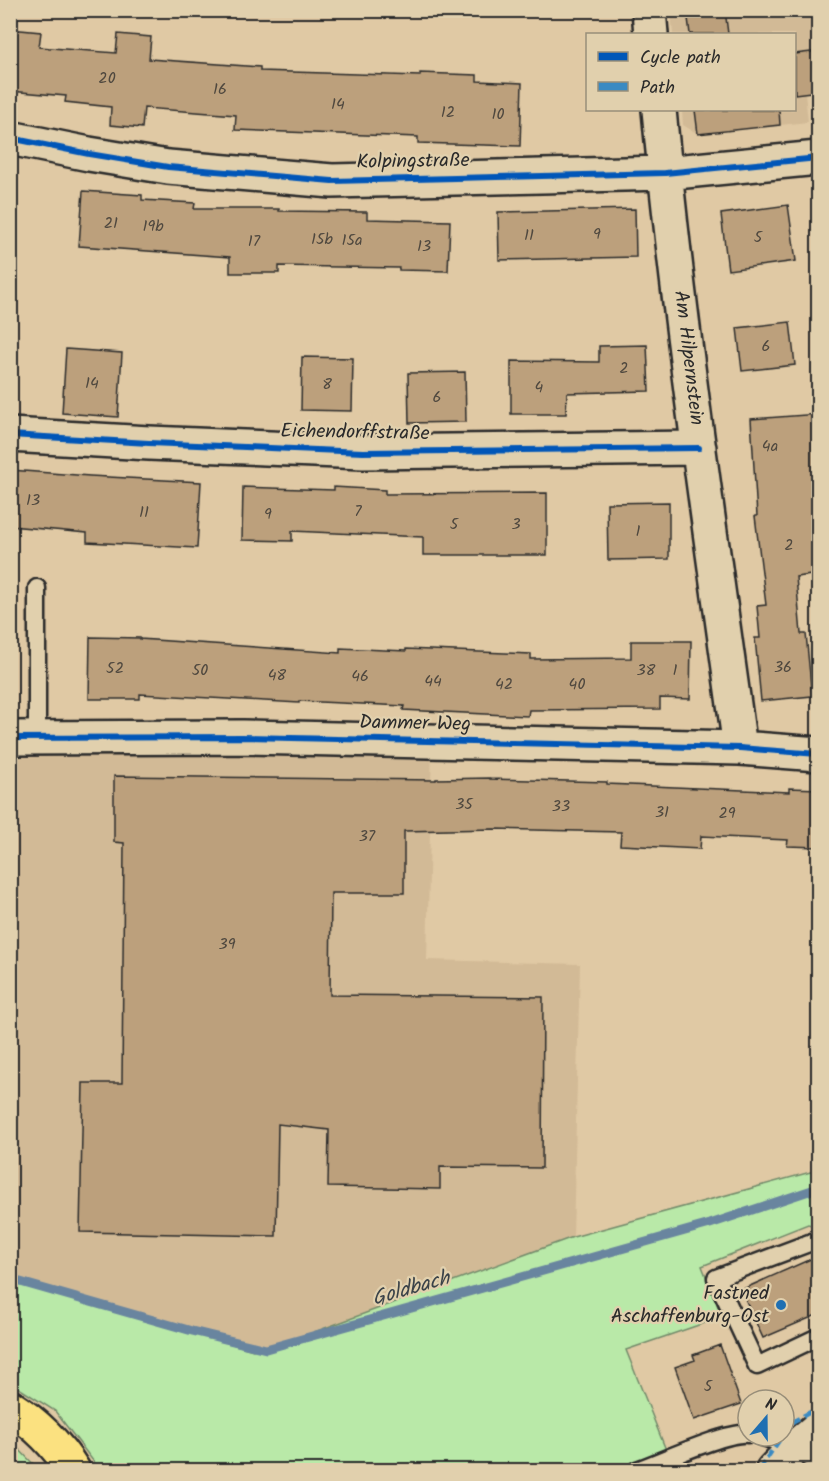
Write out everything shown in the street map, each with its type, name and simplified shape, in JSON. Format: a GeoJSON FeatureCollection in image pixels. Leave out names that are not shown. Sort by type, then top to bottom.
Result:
{"type":"FeatureCollection","features":[{"type":"Feature","properties":{"kind":"highway"},"geometry":{"type":"LineString","coordinates":[[10,1407],[27,1418],[65,1457],[73,1470]]}},
{"type":"Feature","properties":{"kind":"street"},"geometry":{"type":"LineString","coordinates":[[649,10],[651,33]]}},
{"type":"Feature","properties":{"kind":"street","name":"Am Hilpernstein"},"geometry":{"type":"LineString","coordinates":[[659,111],[699,448],[740,748]]}},
{"type":"Feature","properties":{"kind":"street","name":"Kolpingstraße"},"geometry":{"type":"LineString","coordinates":[[10,138],[168,167],[332,181],[665,173],[819,158]]}},
{"type":"Feature","properties":{"kind":"street","name":"Eichendorffstraße"},"geometry":{"type":"LineString","coordinates":[[10,435],[363,452],[699,448]]}},
{"type":"Feature","properties":{"kind":"street","name":"Dammer Weg"},"geometry":{"type":"LineString","coordinates":[[24,738],[243,737],[740,748],[819,754]]}},
{"type":"Feature","properties":{"kind":"lane","name":"Dammer Weg"},"geometry":{"type":"LineString","coordinates":[[24,738],[37,588]]}},
{"type":"Feature","properties":{"kind":"lane"},"geometry":{"type":"LineString","coordinates":[[819,1241],[716,1278],[757,1366],[819,1337]]}},
{"type":"Feature","properties":{"kind":"lane"},"geometry":{"type":"LineString","coordinates":[[637,1470],[736,1435]]}},
{"type":"Feature","properties":{"kind":"shaded area"},"geometry":{"type":"Polygon","coordinates":[[[671,11],[818,11],[818,91],[805,93],[808,122],[698,134],[683,125],[682,111],[796,111],[796,33],[673,33],[671,11]]]}},
{"type":"Feature","properties":{"kind":"shaded area"},"geometry":{"type":"Polygon","coordinates":[[[11,745],[432,745],[427,960],[580,964],[573,1237],[295,1339],[253,1350],[83,1302],[11,1277],[11,745]]]}},
{"type":"Feature","properties":{"kind":"green space"},"geometry":{"type":"Polygon","coordinates":[[[818,1170],[818,1227],[808,1224],[702,1266],[722,1317],[626,1350],[668,1455],[628,1470],[239,1470],[217,1466],[180,1470],[100,1470],[55,1411],[11,1383],[10,1277],[83,1302],[253,1350],[295,1339],[573,1237],[818,1170]]]}},
{"type":"Feature","properties":{"kind":"green space"},"geometry":{"type":"Polygon","coordinates":[[[10,1442],[12,1442],[39,1470],[11,1470],[10,1442]]]}},
{"type":"Feature","properties":{"kind":"building"},"geometry":{"type":"Polygon","coordinates":[[[687,10],[725,10],[728,33],[690,33],[687,10]]]}},
{"type":"Feature","properties":{"kind":"building"},"geometry":{"type":"Polygon","coordinates":[[[10,29],[41,32],[39,47],[116,53],[118,34],[151,37],[149,59],[260,67],[260,71],[420,76],[420,73],[477,75],[477,81],[522,83],[520,146],[418,143],[418,137],[235,130],[236,115],[144,108],[142,128],[110,125],[111,107],[65,102],[66,96],[10,91],[10,29]]]}},
{"type":"Feature","properties":{"kind":"building"},"geometry":{"type":"Polygon","coordinates":[[[819,51],[819,91],[796,94],[796,54],[819,51]]]}},
{"type":"Feature","properties":{"kind":"building"},"geometry":{"type":"Polygon","coordinates":[[[695,111],[779,111],[780,125],[698,134],[695,111]]]}},
{"type":"Feature","properties":{"kind":"building"},"geometry":{"type":"Polygon","coordinates":[[[83,191],[142,195],[142,200],[195,203],[194,209],[367,212],[367,219],[450,221],[448,271],[279,266],[279,273],[230,273],[230,257],[79,246],[83,191]]]}},
{"type":"Feature","properties":{"kind":"building"},"geometry":{"type":"Polygon","coordinates":[[[788,205],[796,261],[728,270],[721,214],[788,205]]]}},
{"type":"Feature","properties":{"kind":"building"},"geometry":{"type":"Polygon","coordinates":[[[635,209],[636,257],[499,260],[498,212],[635,209]]]}},
{"type":"Feature","properties":{"kind":"building"},"geometry":{"type":"Polygon","coordinates":[[[790,322],[795,365],[742,371],[737,328],[790,322]]]}},
{"type":"Feature","properties":{"kind":"building"},"geometry":{"type":"Polygon","coordinates":[[[647,345],[649,391],[567,393],[566,414],[511,414],[511,361],[599,362],[599,346],[647,345]]]}},
{"type":"Feature","properties":{"kind":"building"},"geometry":{"type":"Polygon","coordinates":[[[66,349],[122,353],[118,417],[62,413],[66,349]]]}},
{"type":"Feature","properties":{"kind":"building"},"geometry":{"type":"Polygon","coordinates":[[[302,357],[353,358],[352,411],[301,410],[302,357]]]}},
{"type":"Feature","properties":{"kind":"building"},"geometry":{"type":"Polygon","coordinates":[[[465,372],[466,422],[409,423],[408,373],[465,372]]]}},
{"type":"Feature","properties":{"kind":"building"},"geometry":{"type":"Polygon","coordinates":[[[819,414],[819,574],[796,577],[801,634],[806,634],[812,696],[761,701],[755,638],[760,638],[757,606],[766,605],[755,516],[757,516],[751,419],[819,414]]]}},
{"type":"Feature","properties":{"kind":"building"},"geometry":{"type":"Polygon","coordinates":[[[10,470],[201,482],[197,548],[87,542],[87,533],[10,526],[10,470]]]}},
{"type":"Feature","properties":{"kind":"building"},"geometry":{"type":"Polygon","coordinates":[[[243,487],[334,490],[334,487],[385,490],[385,494],[547,493],[547,555],[423,555],[423,537],[292,531],[292,541],[242,540],[243,487]]]}},
{"type":"Feature","properties":{"kind":"building"},"geometry":{"type":"Polygon","coordinates":[[[669,502],[669,559],[608,560],[607,503],[669,502]]]}},
{"type":"Feature","properties":{"kind":"building"},"geometry":{"type":"Polygon","coordinates":[[[90,637],[140,638],[340,653],[340,648],[531,654],[531,659],[631,658],[631,641],[691,641],[690,699],[660,698],[660,709],[529,710],[528,716],[403,710],[404,706],[140,694],[140,699],[89,699],[90,637]]]}},
{"type":"Feature","properties":{"kind":"building"},"geometry":{"type":"Polygon","coordinates":[[[114,776],[436,780],[490,778],[789,792],[789,788],[819,789],[819,847],[787,846],[788,840],[701,836],[700,849],[620,845],[621,832],[493,829],[404,831],[404,893],[331,893],[330,995],[543,997],[542,1168],[440,1167],[440,1189],[328,1187],[329,1130],[278,1124],[276,1236],[80,1232],[83,1083],[122,1083],[124,843],[114,842],[114,776]]]}},
{"type":"Feature","properties":{"kind":"building","name":"Fastned Aschaffenburg-Ost"},"geometry":{"type":"Polygon","coordinates":[[[813,1258],[819,1271],[819,1314],[763,1338],[741,1290],[813,1258]]]}},
{"type":"Feature","properties":{"kind":"building"},"geometry":{"type":"Polygon","coordinates":[[[720,1345],[736,1390],[736,1406],[694,1420],[675,1367],[695,1360],[693,1355],[720,1345]]]}},
{"type":"Feature","properties":{"kind":"waterway","name":"Goldbach"},"geometry":{"type":"LineString","coordinates":[[10,1279],[192,1331],[266,1349],[710,1224],[818,1188]]}},
{"type":"Feature","properties":{"kind":"marked path"},"geometry":{"type":"LineString","coordinates":[[796,1420],[818,1408]]}},
{"type":"Feature","properties":{"kind":"marked path"},"geometry":{"type":"LineString","coordinates":[[759,1470],[774,1448]]}},
{"type":"Feature","properties":{"kind":"cycle path"},"geometry":{"type":"LineString","coordinates":[[10,138],[168,167],[332,181],[665,173],[818,158]]}},
{"type":"Feature","properties":{"kind":"cycle path"},"geometry":{"type":"LineString","coordinates":[[10,435],[363,452],[699,448]]}},
{"type":"Feature","properties":{"kind":"cycle path"},"geometry":{"type":"LineString","coordinates":[[10,738],[243,737],[740,748],[818,754]]}},
{"type":"Feature","properties":{"kind":"place","name":"Fastned Aschaffenburg-Ost"},"geometry":{"type":"Point","coordinates":[781,1305]}}]}
